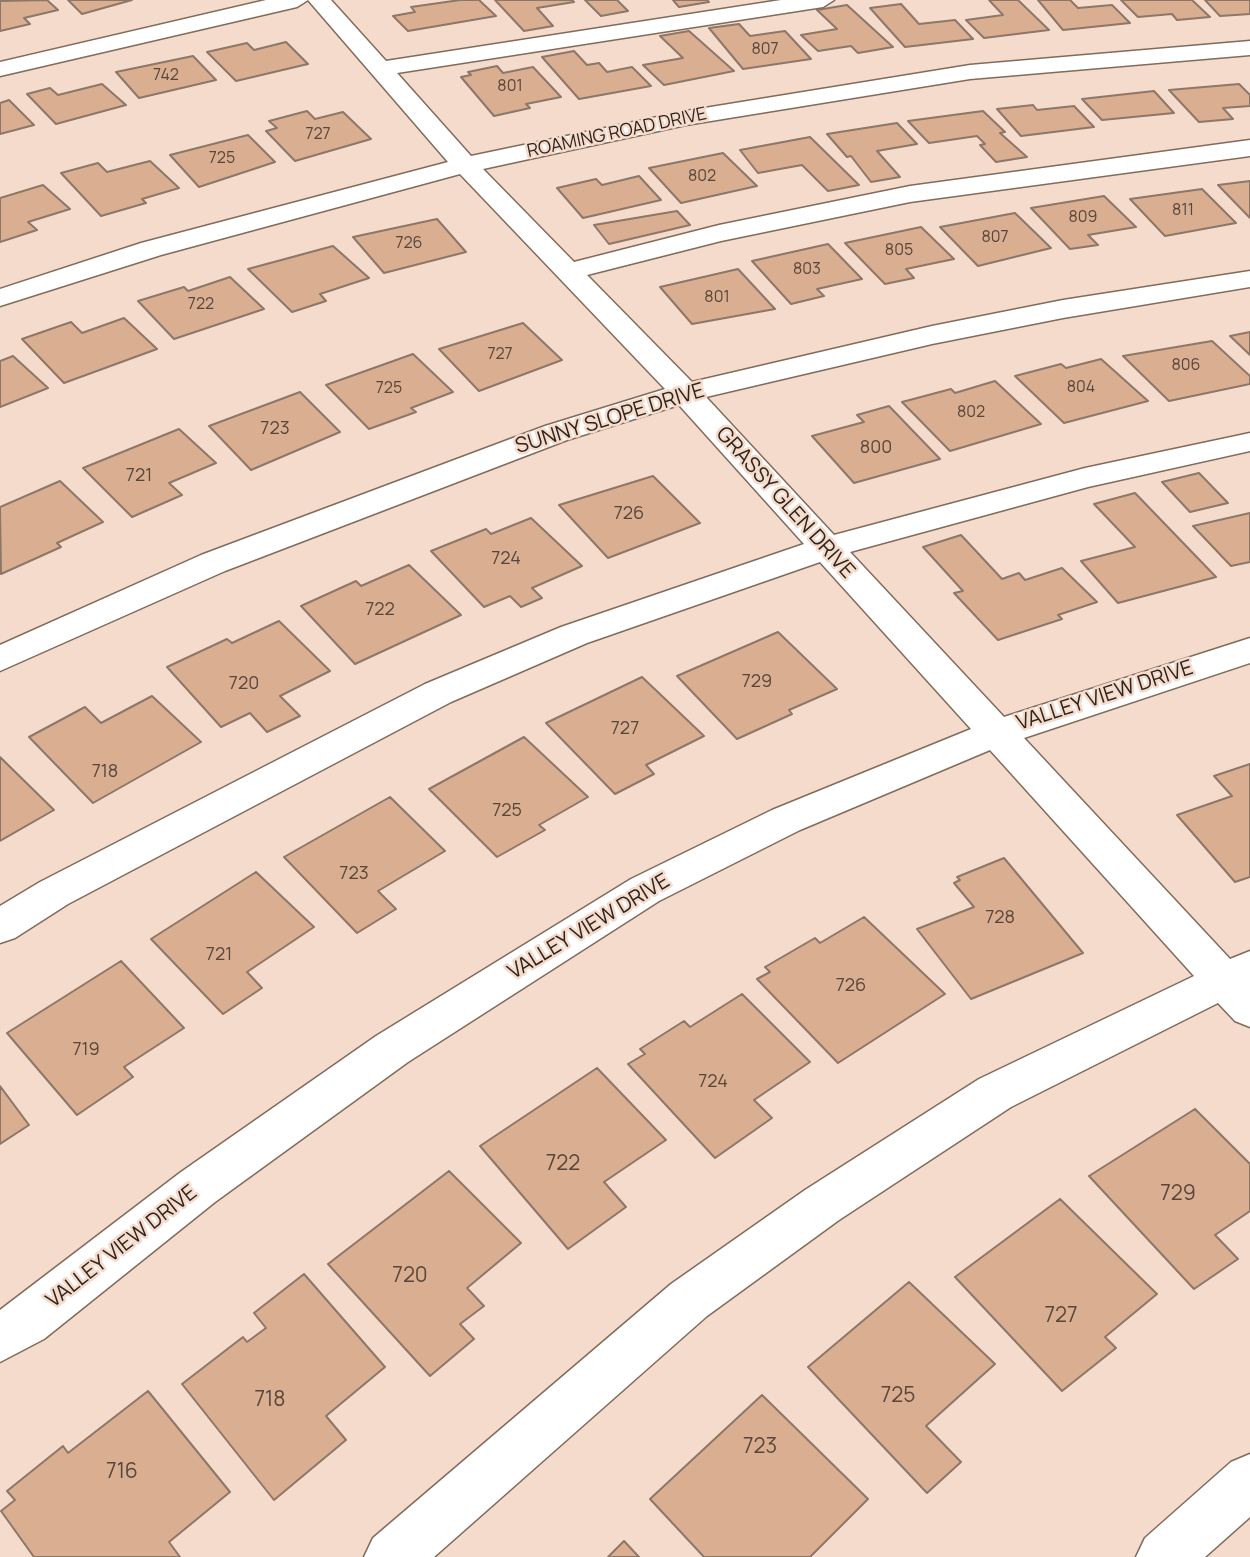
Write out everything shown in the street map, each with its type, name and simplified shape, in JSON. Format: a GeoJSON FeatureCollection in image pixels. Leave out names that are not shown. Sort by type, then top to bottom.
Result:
{"type":"FeatureCollection","features":[{"type":"Feature","properties":{"kind":"street"},"geometry":{"type":"LineString","coordinates":[[0,69],[167,27],[297,0]]}},
{"type":"Feature","properties":{"kind":"street","name":"GRASSY GLEN DRIVE"},"geometry":{"type":"LineString","coordinates":[[319,0],[465,165],[685,393],[996,733],[1241,985]]}},
{"type":"Feature","properties":{"kind":"street"},"geometry":{"type":"LineString","coordinates":[[380,69],[823,0]]}},
{"type":"Feature","properties":{"kind":"street","name":"ROAMING ROAD DRIVE"},"geometry":{"type":"LineString","coordinates":[[0,298],[151,249],[465,165],[686,118],[866,87],[1088,60],[1250,48]]}},
{"type":"Feature","properties":{"kind":"street"},"geometry":{"type":"LineString","coordinates":[[568,272],[719,233],[910,194],[1250,148]]}},
{"type":"Feature","properties":{"kind":"street","name":"SUNNY SLOPE DRIVE"},"geometry":{"type":"LineString","coordinates":[[0,659],[213,562],[556,433],[685,393],[932,335],[1063,309],[1250,279]]}},
{"type":"Feature","properties":{"kind":"street"},"geometry":{"type":"LineString","coordinates":[[0,927],[54,893],[438,693],[574,635],[826,548],[1085,478],[1250,442]]}},
{"type":"Feature","properties":{"kind":"street","name":"VALLEY VIEW DRIVE"},"geometry":{"type":"LineString","coordinates":[[0,1338],[26,1322],[198,1187],[381,1057],[645,890],[786,820],[996,733],[1250,650]]}},
{"type":"Feature","properties":{"kind":"street"},"geometry":{"type":"LineString","coordinates":[[392,1557],[690,1300],[821,1205],[995,1093],[1241,985]]}},
{"type":"Feature","properties":{"kind":"street"},"geometry":{"type":"LineString","coordinates":[[1164,1557],[1250,1481]]}},
{"type":"Feature","properties":{"kind":"building"},"geometry":{"type":"Polygon","coordinates":[[[47,0],[58,10],[24,18],[30,24],[0,31],[0,1],[47,0]]]}},
{"type":"Feature","properties":{"kind":"building"},"geometry":{"type":"Polygon","coordinates":[[[68,0],[132,0],[82,14],[68,0]]]}},
{"type":"Feature","properties":{"kind":"building"},"geometry":{"type":"Polygon","coordinates":[[[479,0],[496,16],[408,31],[393,16],[415,12],[411,7],[479,0]]]}},
{"type":"Feature","properties":{"kind":"building"},"geometry":{"type":"Polygon","coordinates":[[[495,0],[574,2],[537,8],[553,26],[524,31],[495,0]]]}},
{"type":"Feature","properties":{"kind":"building"},"geometry":{"type":"Polygon","coordinates":[[[585,0],[617,0],[628,11],[601,16],[585,0]]]}},
{"type":"Feature","properties":{"kind":"building"},"geometry":{"type":"Polygon","coordinates":[[[673,0],[707,0],[709,2],[679,7],[673,0]]]}},
{"type":"Feature","properties":{"kind":"building"},"geometry":{"type":"Polygon","coordinates":[[[989,0],[1018,0],[1049,30],[984,38],[966,20],[1003,15],[989,0]]]}},
{"type":"Feature","properties":{"kind":"building"},"geometry":{"type":"Polygon","coordinates":[[[1038,0],[1070,0],[1078,8],[1112,5],[1130,23],[1063,30],[1038,0]]]}},
{"type":"Feature","properties":{"kind":"building"},"geometry":{"type":"Polygon","coordinates":[[[1121,0],[1192,0],[1210,17],[1177,20],[1172,14],[1138,17],[1121,0]]]}},
{"type":"Feature","properties":{"kind":"building"},"geometry":{"type":"Polygon","coordinates":[[[1205,0],[1250,0],[1250,14],[1220,16],[1205,0]]]}},
{"type":"Feature","properties":{"kind":"building"},"geometry":{"type":"Polygon","coordinates":[[[901,4],[919,24],[955,20],[973,39],[905,47],[870,8],[901,4]]]}},
{"type":"Feature","properties":{"kind":"building"},"geometry":{"type":"Polygon","coordinates":[[[847,5],[893,47],[858,53],[851,46],[818,51],[801,35],[837,29],[817,10],[847,5]]]}},
{"type":"Feature","properties":{"kind":"building"},"geometry":{"type":"Polygon","coordinates":[[[739,24],[750,36],[785,31],[811,59],[743,69],[709,28],[739,24]]]}},
{"type":"Feature","properties":{"kind":"building"},"geometry":{"type":"Polygon","coordinates":[[[689,31],[734,71],[664,85],[643,65],[683,58],[660,36],[689,31]]]}},
{"type":"Feature","properties":{"kind":"building"},"geometry":{"type":"Polygon","coordinates":[[[286,42],[308,64],[236,81],[207,52],[247,43],[254,50],[286,42]]]}},
{"type":"Feature","properties":{"kind":"building"},"geometry":{"type":"Polygon","coordinates":[[[574,51],[587,65],[599,63],[607,72],[632,67],[651,86],[579,99],[542,57],[574,51]]]}},
{"type":"Feature","properties":{"kind":"building"},"geometry":{"type":"Polygon","coordinates":[[[193,56],[216,80],[139,98],[116,72],[193,56]]]}},
{"type":"Feature","properties":{"kind":"building"},"geometry":{"type":"Polygon","coordinates":[[[497,66],[503,73],[533,67],[561,97],[526,104],[530,108],[494,116],[461,77],[471,75],[468,72],[497,66]]]}},
{"type":"Feature","properties":{"kind":"building"},"geometry":{"type":"Polygon","coordinates":[[[102,84],[126,105],[56,124],[27,94],[50,88],[58,95],[102,84]]]}},
{"type":"Feature","properties":{"kind":"building"},"geometry":{"type":"Polygon","coordinates":[[[1239,84],[1250,95],[1250,106],[1223,108],[1233,119],[1199,122],[1169,90],[1239,84]]]}},
{"type":"Feature","properties":{"kind":"building"},"geometry":{"type":"Polygon","coordinates":[[[1154,91],[1174,113],[1102,120],[1082,99],[1154,91]]]}},
{"type":"Feature","properties":{"kind":"building"},"geometry":{"type":"Polygon","coordinates":[[[9,100],[34,125],[0,134],[0,103],[9,100]]]}},
{"type":"Feature","properties":{"kind":"building"},"geometry":{"type":"Polygon","coordinates":[[[1033,105],[1037,110],[1074,106],[1094,127],[1021,136],[997,109],[1033,105]]]}},
{"type":"Feature","properties":{"kind":"building"},"geometry":{"type":"Polygon","coordinates":[[[307,111],[315,119],[343,112],[371,139],[295,161],[266,131],[277,128],[269,121],[307,111]]]}},
{"type":"Feature","properties":{"kind":"building"},"geometry":{"type":"Polygon","coordinates":[[[983,111],[1005,132],[1000,133],[1027,157],[996,162],[980,145],[985,144],[977,136],[929,143],[908,121],[983,111]]]}},
{"type":"Feature","properties":{"kind":"building"},"geometry":{"type":"Polygon","coordinates":[[[897,123],[917,144],[877,151],[900,177],[871,182],[851,156],[847,157],[827,134],[897,123]]]}},
{"type":"Feature","properties":{"kind":"building"},"geometry":{"type":"Polygon","coordinates":[[[248,135],[275,162],[199,187],[170,155],[248,135]]]}},
{"type":"Feature","properties":{"kind":"building"},"geometry":{"type":"Polygon","coordinates":[[[810,137],[859,185],[828,191],[802,165],[758,173],[740,150],[810,137]]]}},
{"type":"Feature","properties":{"kind":"building"},"geometry":{"type":"Polygon","coordinates":[[[723,153],[757,186],[681,203],[649,168],[723,153]]]}},
{"type":"Feature","properties":{"kind":"building"},"geometry":{"type":"Polygon","coordinates":[[[150,161],[179,188],[142,199],[146,203],[101,216],[61,173],[98,163],[107,172],[150,161]]]}},
{"type":"Feature","properties":{"kind":"building"},"geometry":{"type":"Polygon","coordinates":[[[639,176],[661,200],[583,218],[557,188],[596,179],[602,185],[639,176]]]}},
{"type":"Feature","properties":{"kind":"building"},"geometry":{"type":"Polygon","coordinates":[[[1250,181],[1250,218],[1218,185],[1250,181]]]}},
{"type":"Feature","properties":{"kind":"building"},"geometry":{"type":"Polygon","coordinates":[[[43,185],[70,209],[28,222],[37,230],[0,242],[0,198],[43,185]]]}},
{"type":"Feature","properties":{"kind":"building"},"geometry":{"type":"Polygon","coordinates":[[[1202,189],[1236,223],[1165,236],[1130,199],[1202,189]]]}},
{"type":"Feature","properties":{"kind":"building"},"geometry":{"type":"Polygon","coordinates":[[[1104,196],[1136,227],[1088,235],[1098,245],[1070,249],[1031,208],[1104,196]]]}},
{"type":"Feature","properties":{"kind":"building"},"geometry":{"type":"Polygon","coordinates":[[[677,211],[690,225],[609,244],[594,225],[677,211]]]}},
{"type":"Feature","properties":{"kind":"building"},"geometry":{"type":"Polygon","coordinates":[[[1015,213],[1051,248],[978,266],[940,227],[1015,213]]]}},
{"type":"Feature","properties":{"kind":"building"},"geometry":{"type":"Polygon","coordinates":[[[437,219],[466,252],[384,273],[353,237],[437,219]]]}},
{"type":"Feature","properties":{"kind":"building"},"geometry":{"type":"Polygon","coordinates":[[[921,227],[954,259],[906,269],[914,278],[885,284],[845,243],[921,227]]]}},
{"type":"Feature","properties":{"kind":"building"},"geometry":{"type":"Polygon","coordinates":[[[828,244],[862,279],[817,289],[824,296],[791,304],[752,261],[828,244]]]}},
{"type":"Feature","properties":{"kind":"building"},"geometry":{"type":"Polygon","coordinates":[[[333,246],[369,278],[320,294],[326,301],[292,312],[248,269],[333,246]]]}},
{"type":"Feature","properties":{"kind":"building"},"geometry":{"type":"Polygon","coordinates":[[[738,269],[775,309],[692,324],[660,287],[738,269]]]}},
{"type":"Feature","properties":{"kind":"building"},"geometry":{"type":"Polygon","coordinates":[[[230,277],[264,309],[174,339],[138,301],[184,287],[188,291],[230,277]]]}},
{"type":"Feature","properties":{"kind":"building"},"geometry":{"type":"Polygon","coordinates":[[[124,318],[157,349],[64,383],[22,339],[71,322],[82,333],[124,318]]]}},
{"type":"Feature","properties":{"kind":"building"},"geometry":{"type":"Polygon","coordinates":[[[523,323],[562,360],[479,391],[439,349],[523,323]]]}},
{"type":"Feature","properties":{"kind":"building"},"geometry":{"type":"Polygon","coordinates":[[[1250,332],[1250,355],[1230,336],[1250,332]]]}},
{"type":"Feature","properties":{"kind":"building"},"geometry":{"type":"Polygon","coordinates":[[[1212,341],[1250,376],[1250,384],[1169,401],[1123,356],[1212,341]]]}},
{"type":"Feature","properties":{"kind":"building"},"geometry":{"type":"Polygon","coordinates":[[[413,354],[453,392],[411,408],[416,412],[369,429],[326,385],[413,354]]]}},
{"type":"Feature","properties":{"kind":"building"},"geometry":{"type":"Polygon","coordinates":[[[13,356],[48,388],[0,407],[0,361],[13,356]]]}},
{"type":"Feature","properties":{"kind":"building"},"geometry":{"type":"Polygon","coordinates":[[[1101,359],[1148,401],[1064,423],[1015,376],[1061,364],[1066,368],[1101,359]]]}},
{"type":"Feature","properties":{"kind":"building"},"geometry":{"type":"Polygon","coordinates":[[[995,381],[1041,424],[950,451],[902,402],[951,389],[955,393],[995,381]]]}},
{"type":"Feature","properties":{"kind":"building"},"geometry":{"type":"Polygon","coordinates":[[[300,392],[340,432],[251,470],[209,426],[300,392]]]}},
{"type":"Feature","properties":{"kind":"building"},"geometry":{"type":"Polygon","coordinates":[[[889,406],[940,459],[854,483],[812,436],[864,422],[857,415],[889,406]]]}},
{"type":"Feature","properties":{"kind":"building"},"geometry":{"type":"Polygon","coordinates":[[[179,429],[216,463],[169,483],[182,495],[132,517],[83,468],[179,429]]]}},
{"type":"Feature","properties":{"kind":"building"},"geometry":{"type":"Polygon","coordinates":[[[1199,473],[1228,503],[1190,512],[1162,482],[1199,473]]]}},
{"type":"Feature","properties":{"kind":"building"},"geometry":{"type":"Polygon","coordinates":[[[653,476],[700,523],[608,558],[559,505],[653,476]]]}},
{"type":"Feature","properties":{"kind":"building"},"geometry":{"type":"Polygon","coordinates":[[[60,481],[103,522],[57,543],[61,547],[1,574],[0,507],[60,481]]]}},
{"type":"Feature","properties":{"kind":"building"},"geometry":{"type":"Polygon","coordinates":[[[1135,493],[1216,577],[1118,603],[1081,561],[1135,547],[1094,504],[1135,493]]]}},
{"type":"Feature","properties":{"kind":"building"},"geometry":{"type":"Polygon","coordinates":[[[1250,513],[1250,562],[1231,566],[1193,526],[1250,513]]]}},
{"type":"Feature","properties":{"kind":"building"},"geometry":{"type":"Polygon","coordinates":[[[531,518],[582,566],[532,588],[542,598],[521,607],[510,596],[484,607],[431,551],[486,529],[491,534],[531,518]]]}},
{"type":"Feature","properties":{"kind":"building"},"geometry":{"type":"Polygon","coordinates":[[[961,535],[1002,579],[1019,573],[1025,580],[1062,568],[1097,602],[1058,615],[1062,619],[998,640],[954,593],[963,591],[923,547],[961,535]]]}},
{"type":"Feature","properties":{"kind":"building"},"geometry":{"type":"Polygon","coordinates":[[[409,565],[461,615],[355,664],[301,606],[356,581],[361,586],[409,565]]]}},
{"type":"Feature","properties":{"kind":"building"},"geometry":{"type":"Polygon","coordinates":[[[279,621],[330,671],[280,696],[300,716],[267,732],[250,713],[221,727],[167,667],[227,639],[232,643],[279,621]]]}},
{"type":"Feature","properties":{"kind":"building"},"geometry":{"type":"Polygon","coordinates":[[[778,632],[837,689],[789,710],[792,714],[737,739],[677,676],[778,632]]]}},
{"type":"Feature","properties":{"kind":"building"},"geometry":{"type":"Polygon","coordinates":[[[642,677],[704,736],[646,765],[654,774],[615,794],[546,723],[642,677]]]}},
{"type":"Feature","properties":{"kind":"building"},"geometry":{"type":"Polygon","coordinates":[[[152,696],[201,742],[93,803],[29,737],[85,707],[101,723],[152,696]]]}},
{"type":"Feature","properties":{"kind":"building"},"geometry":{"type":"Polygon","coordinates":[[[524,737],[588,797],[539,825],[545,830],[497,857],[429,789],[524,737]]]}},
{"type":"Feature","properties":{"kind":"building"},"geometry":{"type":"Polygon","coordinates":[[[0,757],[54,810],[0,841],[0,757]]]}},
{"type":"Feature","properties":{"kind":"building"},"geometry":{"type":"Polygon","coordinates":[[[1250,764],[1250,877],[1235,882],[1177,815],[1232,796],[1214,776],[1250,764]]]}},
{"type":"Feature","properties":{"kind":"building"},"geometry":{"type":"Polygon","coordinates":[[[390,797],[445,851],[378,891],[396,909],[357,933],[284,857],[390,797]]]}},
{"type":"Feature","properties":{"kind":"building"},"geometry":{"type":"Polygon","coordinates":[[[1004,858],[1083,953],[971,999],[917,929],[974,907],[954,883],[960,880],[957,877],[1004,858]]]}},
{"type":"Feature","properties":{"kind":"building"},"geometry":{"type":"Polygon","coordinates":[[[256,872],[314,927],[247,972],[262,988],[223,1014],[151,939],[256,872]]]}},
{"type":"Feature","properties":{"kind":"building"},"geometry":{"type":"Polygon","coordinates":[[[864,917],[945,994],[838,1063],[757,979],[770,972],[765,967],[815,938],[820,943],[864,917]]]}},
{"type":"Feature","properties":{"kind":"building"},"geometry":{"type":"Polygon","coordinates":[[[121,961],[184,1028],[124,1067],[133,1077],[77,1115],[7,1033],[121,961]]]}},
{"type":"Feature","properties":{"kind":"building"},"geometry":{"type":"Polygon","coordinates":[[[742,994],[810,1062],[754,1100],[772,1118],[715,1158],[628,1064],[645,1054],[640,1049],[684,1021],[690,1027],[742,994]]]}},
{"type":"Feature","properties":{"kind":"building"},"geometry":{"type":"Polygon","coordinates":[[[597,1068],[666,1140],[604,1182],[626,1207],[568,1249],[480,1146],[597,1068]]]}},
{"type":"Feature","properties":{"kind":"building"},"geometry":{"type":"Polygon","coordinates":[[[0,1086],[29,1125],[0,1144],[0,1086]]]}},
{"type":"Feature","properties":{"kind":"building"},"geometry":{"type":"Polygon","coordinates":[[[1195,1109],[1250,1164],[1250,1211],[1215,1235],[1238,1259],[1194,1289],[1089,1176],[1195,1109]]]}},
{"type":"Feature","properties":{"kind":"building"},"geometry":{"type":"Polygon","coordinates":[[[449,1171],[521,1243],[467,1288],[484,1306],[460,1324],[474,1339],[430,1376],[328,1264],[449,1171]]]}},
{"type":"Feature","properties":{"kind":"building"},"geometry":{"type":"Polygon","coordinates":[[[1060,1199],[1157,1294],[1105,1337],[1116,1348],[1062,1391],[955,1277],[1060,1199]]]}},
{"type":"Feature","properties":{"kind":"building"},"geometry":{"type":"Polygon","coordinates":[[[304,1274],[385,1367],[326,1416],[346,1440],[274,1500],[182,1384],[243,1337],[247,1342],[266,1328],[254,1313],[304,1274]]]}},
{"type":"Feature","properties":{"kind":"building"},"geometry":{"type":"Polygon","coordinates":[[[909,1282],[995,1364],[926,1426],[961,1462],[927,1493],[808,1367],[909,1282]]]}},
{"type":"Feature","properties":{"kind":"building"},"geometry":{"type":"Polygon","coordinates":[[[148,1391],[230,1492],[169,1542],[180,1557],[34,1557],[1,1511],[15,1500],[7,1491],[63,1446],[68,1453],[148,1391]]]}},
{"type":"Feature","properties":{"kind":"building"},"geometry":{"type":"Polygon","coordinates":[[[762,1395],[868,1499],[810,1557],[704,1557],[650,1499],[762,1395]]]}},
{"type":"Feature","properties":{"kind":"building"},"geometry":{"type":"Polygon","coordinates":[[[624,1541],[639,1557],[608,1557],[624,1541]]]}}]}
